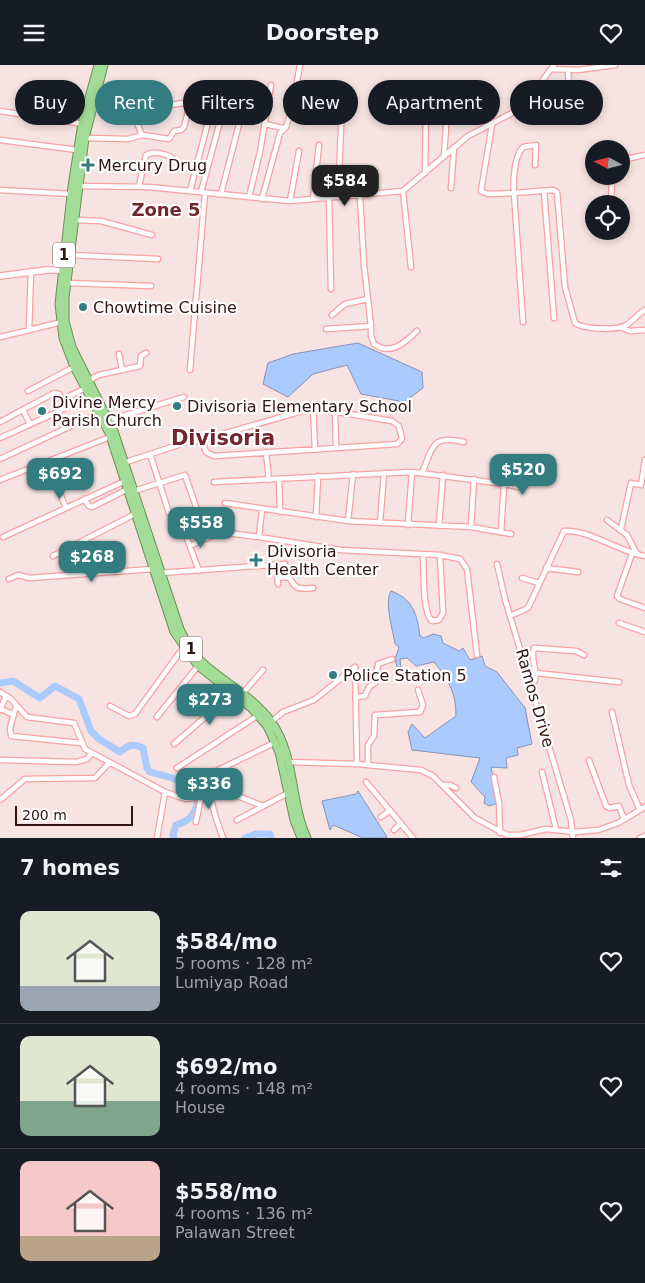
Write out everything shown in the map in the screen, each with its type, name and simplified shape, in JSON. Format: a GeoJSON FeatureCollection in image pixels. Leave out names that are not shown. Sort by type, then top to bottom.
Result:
{"type":"FeatureCollection","features":[{"type":"Feature","properties":{"kind":"highway","name":"1"},"geometry":{"type":"LineString","coordinates":[[85,124],[98,65]]}},
{"type":"Feature","properties":{"kind":"highway","name":"1"},"geometry":{"type":"LineString","coordinates":[[85,124],[94,101],[104,65]]}},
{"type":"Feature","properties":{"kind":"highway","name":"1"},"geometry":{"type":"LineString","coordinates":[[85,125],[85,138],[76,186],[71,195],[62,322],[65,345],[74,367],[110,420],[174,632],[198,666],[261,713]]}},
{"type":"Feature","properties":{"kind":"highway","name":"1"},"geometry":{"type":"LineString","coordinates":[[85,125],[77,150],[75,220],[70,255],[65,270],[67,283],[62,322],[100,413],[113,435]]}},
{"type":"Feature","properties":{"kind":"highway","name":"1"},"geometry":{"type":"LineString","coordinates":[[122,463],[125,481],[131,490],[135,514],[156,572],[190,647],[201,661],[243,693],[279,736],[300,838]]}},
{"type":"Feature","properties":{"kind":"highway","name":"1"},"geometry":{"type":"LineString","coordinates":[[269,724],[285,762]]}},
{"type":"Feature","properties":{"kind":"highway","name":"1"},"geometry":{"type":"LineString","coordinates":[[291,791],[307,838]]}},
{"type":"Feature","properties":{"kind":"street"},"geometry":{"type":"LineString","coordinates":[[297,80],[300,65]]}},
{"type":"Feature","properties":{"kind":"street"},"geometry":{"type":"LineString","coordinates":[[500,120],[524,103],[553,67],[568,69],[615,65]]}},
{"type":"Feature","properties":{"kind":"street"},"geometry":{"type":"LineString","coordinates":[[568,69],[569,80]]}},
{"type":"Feature","properties":{"kind":"street"},"geometry":{"type":"LineString","coordinates":[[0,111],[15,113]]}},
{"type":"Feature","properties":{"kind":"street"},"geometry":{"type":"LineString","coordinates":[[138,125],[142,135]]}},
{"type":"Feature","properties":{"kind":"street"},"geometry":{"type":"LineString","coordinates":[[85,138],[128,139],[142,135],[170,138],[173,132],[181,130],[184,125]]}},
{"type":"Feature","properties":{"kind":"street"},"geometry":{"type":"LineString","coordinates":[[190,191],[208,125]]}},
{"type":"Feature","properties":{"kind":"street"},"geometry":{"type":"LineString","coordinates":[[190,370],[203,193],[220,125]]}},
{"type":"Feature","properties":{"kind":"street"},"geometry":{"type":"LineString","coordinates":[[221,194],[239,125]]}},
{"type":"Feature","properties":{"kind":"street"},"geometry":{"type":"LineString","coordinates":[[248,197],[265,125]]}},
{"type":"Feature","properties":{"kind":"street"},"geometry":{"type":"LineString","coordinates":[[269,125],[284,129]]}},
{"type":"Feature","properties":{"kind":"street"},"geometry":{"type":"LineString","coordinates":[[262,199],[280,133],[287,125]]}},
{"type":"Feature","properties":{"kind":"street"},"geometry":{"type":"LineString","coordinates":[[338,197],[341,125]]}},
{"type":"Feature","properties":{"kind":"street"},"geometry":{"type":"LineString","coordinates":[[425,173],[426,125]]}},
{"type":"Feature","properties":{"kind":"street"},"geometry":{"type":"LineString","coordinates":[[444,156],[446,125]]}},
{"type":"Feature","properties":{"kind":"street"},"geometry":{"type":"LineString","coordinates":[[76,186],[139,186],[290,201],[403,191],[468,136],[492,125]]}},
{"type":"Feature","properties":{"kind":"street"},"geometry":{"type":"LineString","coordinates":[[492,125],[481,191],[488,194],[556,190],[559,196],[565,287],[575,323],[593,327],[620,327],[628,325],[645,310]]}},
{"type":"Feature","properties":{"kind":"street"},"geometry":{"type":"LineString","coordinates":[[0,140],[77,150]]}},
{"type":"Feature","properties":{"kind":"street"},"geometry":{"type":"LineString","coordinates":[[313,199],[319,145]]}},
{"type":"Feature","properties":{"kind":"street"},"geometry":{"type":"LineString","coordinates":[[523,322],[514,193],[514,177],[521,148],[536,145],[535,165]]}},
{"type":"Feature","properties":{"kind":"street"},"geometry":{"type":"LineString","coordinates":[[451,188],[454,147]]}},
{"type":"Feature","properties":{"kind":"street"},"geometry":{"type":"LineString","coordinates":[[290,201],[299,151]]}},
{"type":"Feature","properties":{"kind":"street"},"geometry":{"type":"LineString","coordinates":[[139,186],[146,155],[151,153],[166,154],[172,158]]}},
{"type":"Feature","properties":{"kind":"street"},"geometry":{"type":"LineString","coordinates":[[630,158],[645,155]]}},
{"type":"Feature","properties":{"kind":"street"},"geometry":{"type":"LineString","coordinates":[[0,190],[71,195]]}},
{"type":"Feature","properties":{"kind":"street"},"geometry":{"type":"LineString","coordinates":[[403,191],[411,267]]}},
{"type":"Feature","properties":{"kind":"street"},"geometry":{"type":"LineString","coordinates":[[544,191],[554,318]]}},
{"type":"Feature","properties":{"kind":"street"},"geometry":{"type":"LineString","coordinates":[[360,196],[371,336],[374,344],[385,349],[401,345],[417,331]]}},
{"type":"Feature","properties":{"kind":"street"},"geometry":{"type":"LineString","coordinates":[[329,198],[331,289]]}},
{"type":"Feature","properties":{"kind":"street"},"geometry":{"type":"LineString","coordinates":[[75,220],[102,221],[152,235]]}},
{"type":"Feature","properties":{"kind":"street"},"geometry":{"type":"LineString","coordinates":[[70,255],[158,259]]}},
{"type":"Feature","properties":{"kind":"street"},"geometry":{"type":"LineString","coordinates":[[0,276],[31,271],[65,270]]}},
{"type":"Feature","properties":{"kind":"street"},"geometry":{"type":"LineString","coordinates":[[29,329],[31,271]]}},
{"type":"Feature","properties":{"kind":"street"},"geometry":{"type":"LineString","coordinates":[[67,283],[151,287]]}},
{"type":"Feature","properties":{"kind":"street"},"geometry":{"type":"LineString","coordinates":[[332,315],[345,304],[368,299]]}},
{"type":"Feature","properties":{"kind":"street"},"geometry":{"type":"LineString","coordinates":[[0,337],[62,322]]}},
{"type":"Feature","properties":{"kind":"street"},"geometry":{"type":"LineString","coordinates":[[326,329],[371,326]]}},
{"type":"Feature","properties":{"kind":"street"},"geometry":{"type":"LineString","coordinates":[[620,327],[630,331],[645,330]]}},
{"type":"Feature","properties":{"kind":"street"},"geometry":{"type":"LineString","coordinates":[[63,399],[88,385],[99,375],[140,366],[141,356],[146,353]]}},
{"type":"Feature","properties":{"kind":"street"},"geometry":{"type":"LineString","coordinates":[[119,354],[122,370]]}},
{"type":"Feature","properties":{"kind":"street"},"geometry":{"type":"LineString","coordinates":[[28,391],[74,367]]}},
{"type":"Feature","properties":{"kind":"street"},"geometry":{"type":"LineString","coordinates":[[0,422],[54,393],[58,393],[63,399],[64,409],[0,438]]}},
{"type":"Feature","properties":{"kind":"street"},"geometry":{"type":"LineString","coordinates":[[110,420],[184,397]]}},
{"type":"Feature","properties":{"kind":"street"},"geometry":{"type":"LineString","coordinates":[[313,408],[315,449]]}},
{"type":"Feature","properties":{"kind":"street"},"geometry":{"type":"LineString","coordinates":[[122,463],[187,442],[202,440],[313,408],[335,410],[396,422],[402,439],[397,444],[211,456],[206,452],[202,440]]}},
{"type":"Feature","properties":{"kind":"street"},"geometry":{"type":"LineString","coordinates":[[23,410],[30,424]]}},
{"type":"Feature","properties":{"kind":"street"},"geometry":{"type":"LineString","coordinates":[[335,410],[336,447]]}},
{"type":"Feature","properties":{"kind":"street"},"geometry":{"type":"LineString","coordinates":[[0,459],[100,413]]}},
{"type":"Feature","properties":{"kind":"street"},"geometry":{"type":"LineString","coordinates":[[0,480],[113,435]]}},
{"type":"Feature","properties":{"kind":"street"},"geometry":{"type":"LineString","coordinates":[[422,473],[431,449],[438,441],[448,439],[464,442]]}},
{"type":"Feature","properties":{"kind":"street"},"geometry":{"type":"LineString","coordinates":[[266,452],[269,479]]}},
{"type":"Feature","properties":{"kind":"street"},"geometry":{"type":"LineString","coordinates":[[150,454],[169,513]]}},
{"type":"Feature","properties":{"kind":"street"},"geometry":{"type":"LineString","coordinates":[[621,529],[630,483],[641,485],[645,460]]}},
{"type":"Feature","properties":{"kind":"street"},"geometry":{"type":"LineString","coordinates":[[408,525],[412,472]]}},
{"type":"Feature","properties":{"kind":"street"},"geometry":{"type":"LineString","coordinates":[[214,482],[412,472],[474,479],[519,487],[522,479]]}},
{"type":"Feature","properties":{"kind":"street"},"geometry":{"type":"LineString","coordinates":[[380,523],[384,473]]}},
{"type":"Feature","properties":{"kind":"street"},"geometry":{"type":"LineString","coordinates":[[348,521],[353,474]]}},
{"type":"Feature","properties":{"kind":"street"},"geometry":{"type":"LineString","coordinates":[[84,499],[88,506],[92,507],[131,490],[185,475],[200,518]]}},
{"type":"Feature","properties":{"kind":"street"},"geometry":{"type":"LineString","coordinates":[[439,526],[443,475]]}},
{"type":"Feature","properties":{"kind":"street"},"geometry":{"type":"LineString","coordinates":[[316,517],[318,477]]}},
{"type":"Feature","properties":{"kind":"street"},"geometry":{"type":"LineString","coordinates":[[279,479],[280,511]]}},
{"type":"Feature","properties":{"kind":"street"},"geometry":{"type":"LineString","coordinates":[[471,527],[474,479]]}},
{"type":"Feature","properties":{"kind":"street"},"geometry":{"type":"LineString","coordinates":[[3,537],[125,481]]}},
{"type":"Feature","properties":{"kind":"street"},"geometry":{"type":"LineString","coordinates":[[501,532],[504,484]]}},
{"type":"Feature","properties":{"kind":"street"},"geometry":{"type":"LineString","coordinates":[[59,491],[66,508]]}},
{"type":"Feature","properties":{"kind":"street"},"geometry":{"type":"LineString","coordinates":[[225,503],[348,521],[471,527],[511,534]]}},
{"type":"Feature","properties":{"kind":"street"},"geometry":{"type":"LineString","coordinates":[[258,537],[262,509]]}},
{"type":"Feature","properties":{"kind":"street"},"geometry":{"type":"LineString","coordinates":[[53,556],[135,514]]}},
{"type":"Feature","properties":{"kind":"street"},"geometry":{"type":"LineString","coordinates":[[606,520],[621,529],[630,538],[634,554],[618,596],[623,601],[645,608]]}},
{"type":"Feature","properties":{"kind":"street"},"geometry":{"type":"LineString","coordinates":[[510,616],[528,608],[560,535],[566,530],[603,540],[634,554],[645,556]]}},
{"type":"Feature","properties":{"kind":"street"},"geometry":{"type":"LineString","coordinates":[[190,546],[220,532],[341,550],[440,555],[460,559],[467,569],[477,655]]}},
{"type":"Feature","properties":{"kind":"street"},"geometry":{"type":"LineString","coordinates":[[185,533],[199,571]]}},
{"type":"Feature","properties":{"kind":"street"},"geometry":{"type":"LineString","coordinates":[[423,555],[426,606],[428,617],[432,621],[439,620],[443,613],[440,555]]}},
{"type":"Feature","properties":{"kind":"street"},"geometry":{"type":"LineString","coordinates":[[9,579],[18,575],[30,578],[199,571],[276,564],[286,565]]}},
{"type":"Feature","properties":{"kind":"street"},"geometry":{"type":"LineString","coordinates":[[276,564],[278,584]]}},
{"type":"Feature","properties":{"kind":"street","name":"Ramos Drive"},"geometry":{"type":"LineString","coordinates":[[497,564],[510,616],[574,831],[574,838]]}},
{"type":"Feature","properties":{"kind":"street"},"geometry":{"type":"LineString","coordinates":[[546,568],[578,572]]}},
{"type":"Feature","properties":{"kind":"street"},"geometry":{"type":"LineString","coordinates":[[278,577],[290,577],[292,584],[298,588],[313,588]]}},
{"type":"Feature","properties":{"kind":"street"},"geometry":{"type":"LineString","coordinates":[[522,578],[539,583]]}},
{"type":"Feature","properties":{"kind":"street"},"geometry":{"type":"LineString","coordinates":[[619,623],[645,632]]}},
{"type":"Feature","properties":{"kind":"street"},"geometry":{"type":"LineString","coordinates":[[110,706],[129,716],[135,714],[183,647]]}},
{"type":"Feature","properties":{"kind":"street"},"geometry":{"type":"LineString","coordinates":[[532,686],[536,673],[532,653],[536,647],[576,651],[584,655]]}},
{"type":"Feature","properties":{"kind":"street"},"geometry":{"type":"LineString","coordinates":[[356,697],[365,696],[369,687],[374,683],[378,664],[392,659]]}},
{"type":"Feature","properties":{"kind":"street"},"geometry":{"type":"LineString","coordinates":[[157,717],[198,666]]}},
{"type":"Feature","properties":{"kind":"street"},"geometry":{"type":"LineString","coordinates":[[269,724],[283,712],[314,700],[355,667],[357,764]]}},
{"type":"Feature","properties":{"kind":"street"},"geometry":{"type":"LineString","coordinates":[[243,693],[263,671]]}},
{"type":"Feature","properties":{"kind":"street"},"geometry":{"type":"LineString","coordinates":[[536,673],[619,682]]}},
{"type":"Feature","properties":{"kind":"street"},"geometry":{"type":"LineString","coordinates":[[368,765],[368,745],[374,736],[375,715],[420,712],[422,705],[418,690]]}},
{"type":"Feature","properties":{"kind":"street"},"geometry":{"type":"LineString","coordinates":[[0,692],[28,717],[74,723],[80,743],[92,753],[165,792],[178,797],[192,798],[229,792],[263,806]]}},
{"type":"Feature","properties":{"kind":"street"},"geometry":{"type":"LineString","coordinates":[[174,744],[233,693]]}},
{"type":"Feature","properties":{"kind":"street"},"geometry":{"type":"LineString","coordinates":[[6,696],[0,710],[14,715]]}},
{"type":"Feature","properties":{"kind":"street"},"geometry":{"type":"LineString","coordinates":[[16,705],[10,732],[13,737],[80,743]]}},
{"type":"Feature","properties":{"kind":"street"},"geometry":{"type":"LineString","coordinates":[[612,712],[629,785],[640,810]]}},
{"type":"Feature","properties":{"kind":"street"},"geometry":{"type":"LineString","coordinates":[[177,768],[261,713]]}},
{"type":"Feature","properties":{"kind":"street"},"geometry":{"type":"LineString","coordinates":[[212,773],[276,741]]}},
{"type":"Feature","properties":{"kind":"street"},"geometry":{"type":"LineString","coordinates":[[0,760],[76,762],[87,759],[92,753]]}},
{"type":"Feature","properties":{"kind":"street"},"geometry":{"type":"LineString","coordinates":[[589,760],[606,806],[610,808],[619,806],[624,819]]}},
{"type":"Feature","properties":{"kind":"street"},"geometry":{"type":"LineString","coordinates":[[285,762],[357,764],[421,769],[443,785],[475,818],[500,833],[516,835],[556,829],[574,831],[605,828],[645,807]]}},
{"type":"Feature","properties":{"kind":"street"},"geometry":{"type":"LineString","coordinates":[[0,800],[25,779],[95,778],[109,763]]}},
{"type":"Feature","properties":{"kind":"street"},"geometry":{"type":"LineString","coordinates":[[542,772],[556,829]]}},
{"type":"Feature","properties":{"kind":"street"},"geometry":{"type":"LineString","coordinates":[[494,777],[499,803],[500,833]]}},
{"type":"Feature","properties":{"kind":"street"},"geometry":{"type":"LineString","coordinates":[[219,778],[213,785],[211,795],[223,838]]}},
{"type":"Feature","properties":{"kind":"street"},"geometry":{"type":"LineString","coordinates":[[366,782],[414,838]]}},
{"type":"Feature","properties":{"kind":"street"},"geometry":{"type":"LineString","coordinates":[[443,785],[450,785],[456,788]]}},
{"type":"Feature","properties":{"kind":"street"},"geometry":{"type":"LineString","coordinates":[[237,820],[291,791]]}},
{"type":"Feature","properties":{"kind":"street"},"geometry":{"type":"LineString","coordinates":[[157,838],[165,792]]}},
{"type":"Feature","properties":{"kind":"street"},"geometry":{"type":"LineString","coordinates":[[196,822],[200,797]]}},
{"type":"Feature","properties":{"kind":"street"},"geometry":{"type":"LineString","coordinates":[[381,817],[390,810]]}},
{"type":"Feature","properties":{"kind":"street"},"geometry":{"type":"LineString","coordinates":[[394,830],[401,823]]}},
{"type":"Feature","properties":{"kind":"street"},"geometry":{"type":"LineString","coordinates":[[640,838],[645,835]]}},
{"type":"Feature","properties":{"kind":"water"},"geometry":{"type":"Polygon","coordinates":[[[358,343],[422,372],[423,388],[404,402],[361,394],[347,365],[313,374],[288,397],[263,384],[268,363],[293,354],[358,343]]]}},
{"type":"Feature","properties":{"kind":"water"},"geometry":{"type":"Polygon","coordinates":[[[391,591],[404,598],[413,608],[420,636],[424,638],[433,634],[441,636],[443,643],[459,651],[463,648],[470,660],[482,656],[485,666],[497,672],[525,708],[532,744],[517,748],[518,755],[506,758],[507,768],[491,767],[498,803],[489,806],[484,803],[485,797],[471,782],[480,758],[412,750],[408,732],[412,724],[425,738],[456,716],[455,700],[451,687],[434,662],[416,666],[407,658],[400,659],[401,668],[398,670],[395,659],[399,647],[395,644],[388,602],[391,591]]]}},
{"type":"Feature","properties":{"kind":"water"},"geometry":{"type":"Polygon","coordinates":[[[358,791],[387,837],[363,838],[333,825],[330,830],[322,801],[356,794],[358,791]]]}},
{"type":"Feature","properties":{"kind":"waterway"},"geometry":{"type":"LineString","coordinates":[[0,683],[13,681],[40,698],[55,686],[79,699],[91,731],[99,739],[120,752],[131,745],[143,748],[147,768],[150,772],[183,782],[190,787],[195,792],[197,799],[196,808],[188,819],[176,825],[174,838]]}},
{"type":"Feature","properties":{"kind":"waterway"},"geometry":{"type":"LineString","coordinates":[[245,838],[256,834],[270,834],[271,838]]}},
{"type":"Feature","properties":{"kind":"place","name":"Mercury Drug"},"geometry":{"type":"Point","coordinates":[88,165]}},
{"type":"Feature","properties":{"kind":"place","name":"Chowtime Cuisine"},"geometry":{"type":"Point","coordinates":[83,307]}},
{"type":"Feature","properties":{"kind":"place","name":"Divisoria Elementary School"},"geometry":{"type":"Point","coordinates":[177,406]}},
{"type":"Feature","properties":{"kind":"place","name":"Divine Mercy Parish Church"},"geometry":{"type":"Point","coordinates":[42,411]}},
{"type":"Feature","properties":{"kind":"place","name":"Divisoria Health Center"},"geometry":{"type":"Point","coordinates":[256,560]}},
{"type":"Feature","properties":{"kind":"place","name":"Police Station 5"},"geometry":{"type":"Point","coordinates":[333,675]}},
{"type":"Feature","properties":{"kind":"district","name":"Zone 5"},"geometry":{"type":"Point","coordinates":[166,209]}},
{"type":"Feature","properties":{"kind":"district","name":"Divisoria"},"geometry":{"type":"Point","coordinates":[223,438]}}]}
